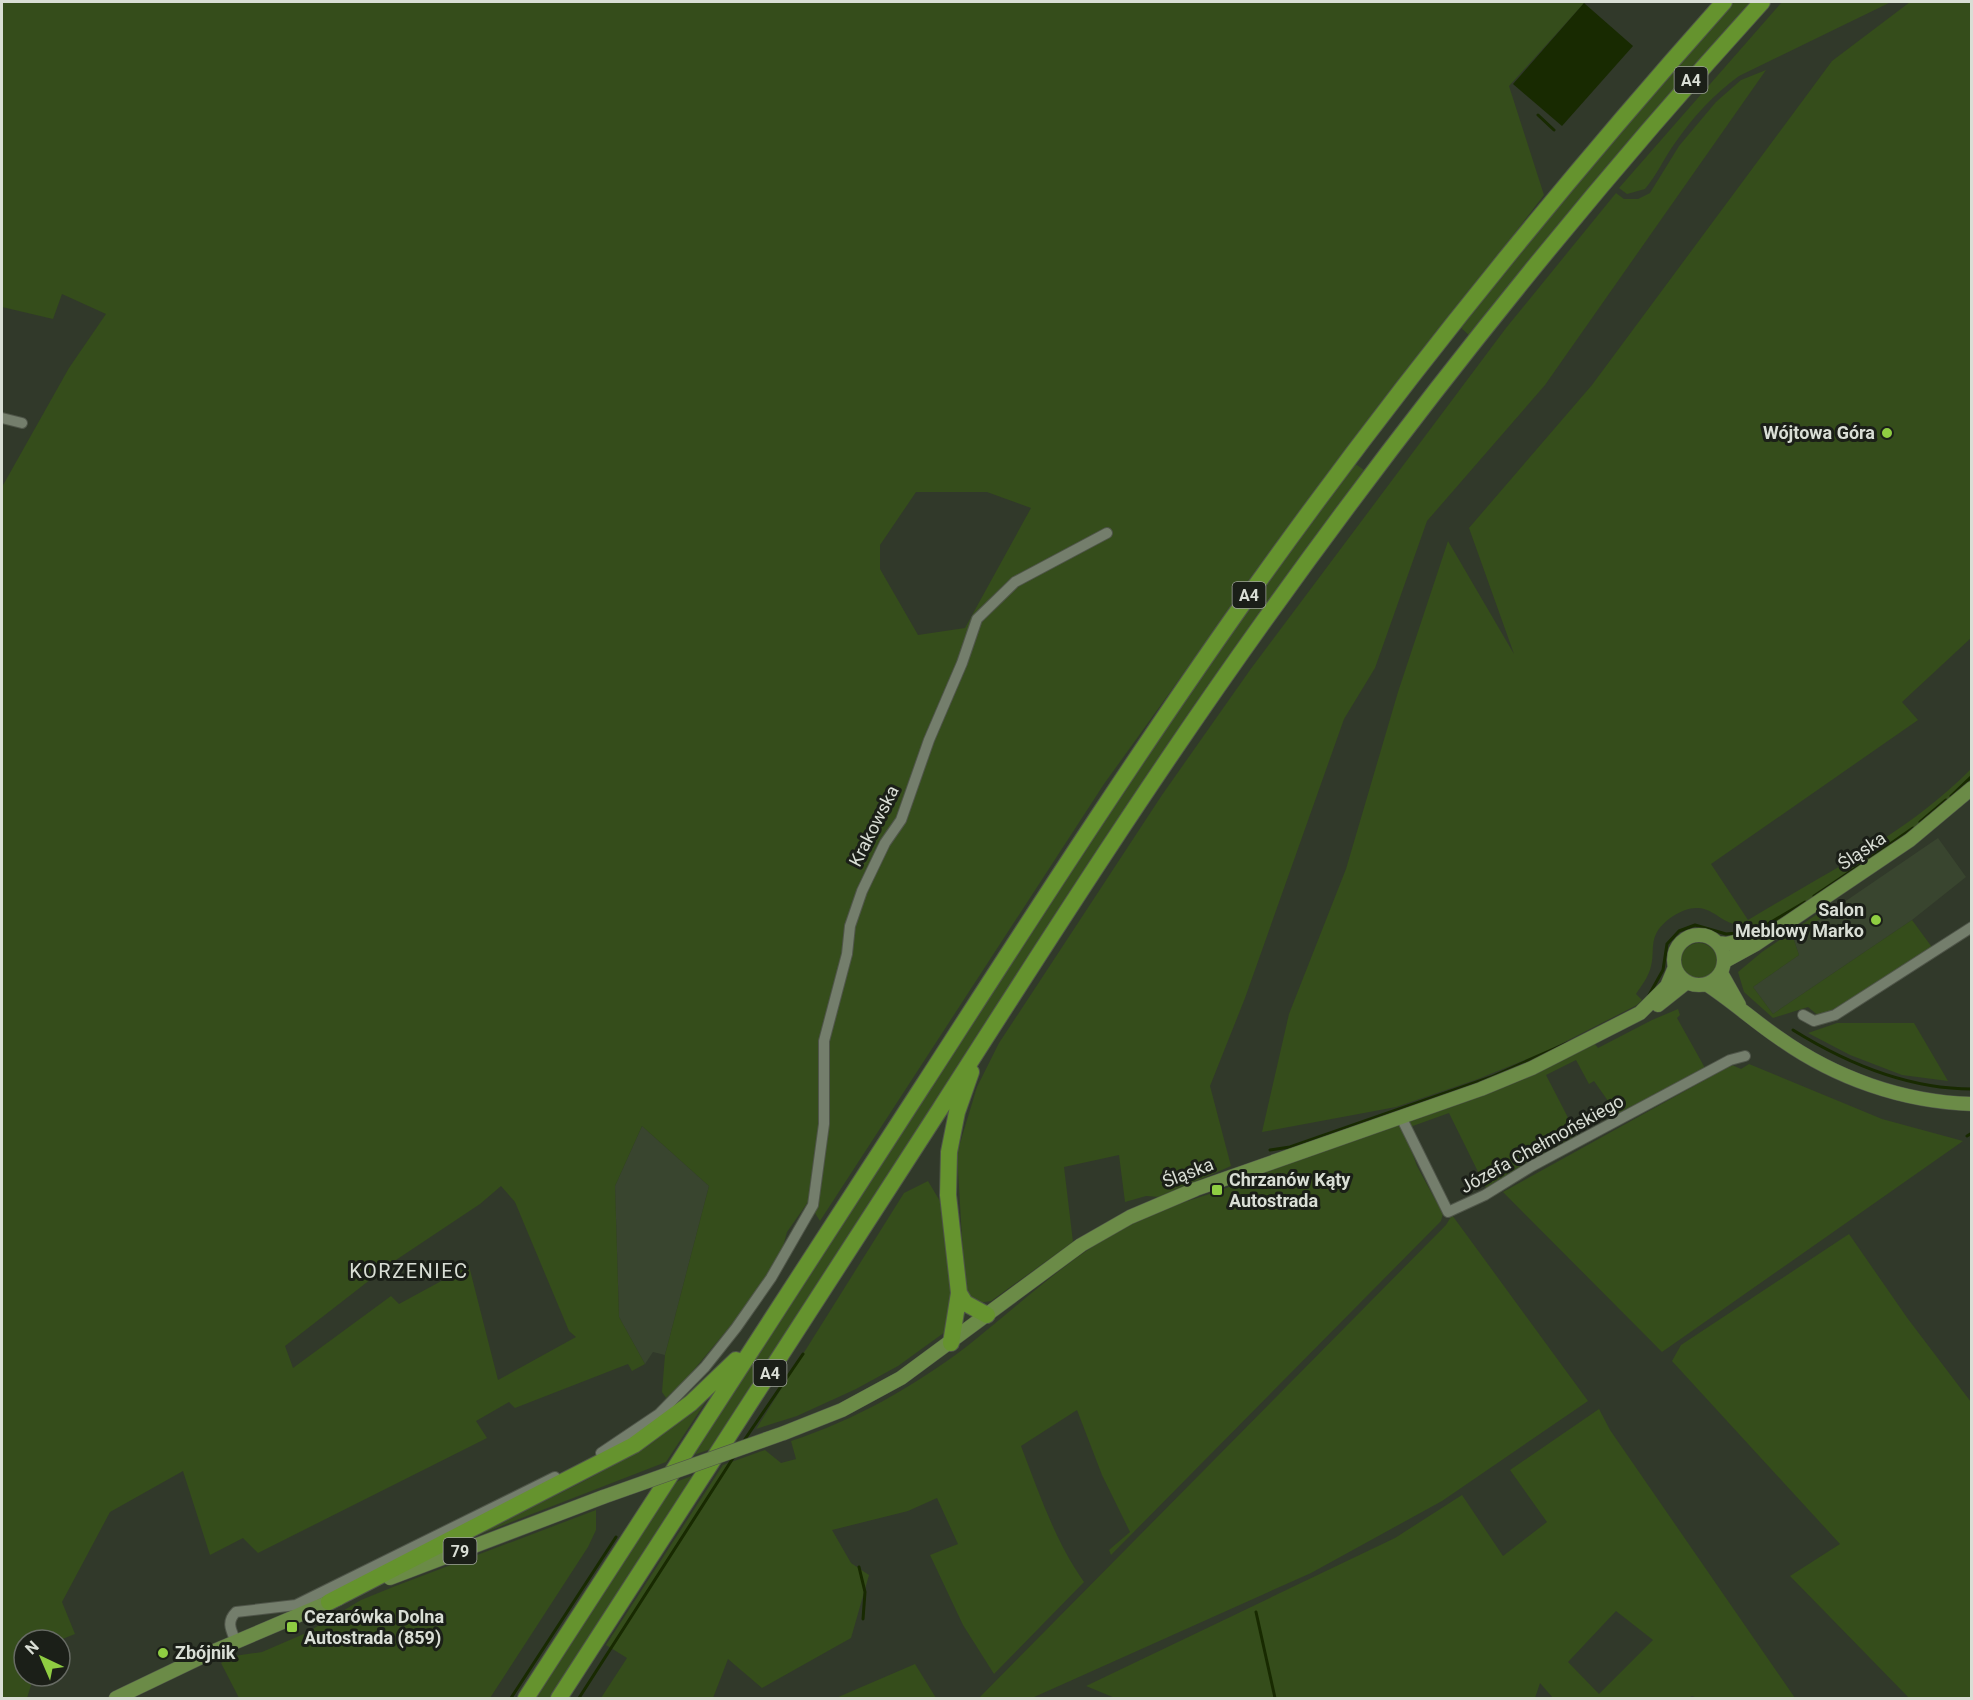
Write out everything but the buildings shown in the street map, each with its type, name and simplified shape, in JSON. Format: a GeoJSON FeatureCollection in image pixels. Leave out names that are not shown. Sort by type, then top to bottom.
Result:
{"type":"FeatureCollection","features":[{"type":"Feature","properties":{"kind":"highway","name":"A4"},"geometry":{"type":"LineString","coordinates":[[526,1698],[1118,785],[1236,614],[1395,398],[1470,301],[1601,143],[1724,2]]}},
{"type":"Feature","properties":{"kind":"highway","name":"A4"},"geometry":{"type":"LineString","coordinates":[[559,1698],[1107,850],[1266,619],[1449,374],[1622,160],[1762,2]]}},
{"type":"Feature","properties":{"kind":"highway"},"geometry":{"type":"LineString","coordinates":[[951,1343],[959,1293],[948,1195],[949,1152],[957,1112],[979,1048]]}},
{"type":"Feature","properties":{"kind":"highway"},"geometry":{"type":"LineString","coordinates":[[959,1293],[965,1303],[987,1315]]}},
{"type":"Feature","properties":{"kind":"highway"},"geometry":{"type":"LineString","coordinates":[[329,1602],[634,1445],[702,1395],[771,1321]]}},
{"type":"Feature","properties":{"kind":"main road","name":"Śląska"},"geometry":{"type":"LineString","coordinates":[[1723,967],[1910,840],[1971,788]]}},
{"type":"Feature","properties":{"kind":"main road","name":"79"},"geometry":{"type":"LineString","coordinates":[[1675,967],[1676,952],[1684,940],[1697,935],[1717,943]]}},
{"type":"Feature","properties":{"kind":"main road","name":"Śląska"},"geometry":{"type":"LineString","coordinates":[[1717,943],[1735,943],[1767,935]]}},
{"type":"Feature","properties":{"kind":"main road"},"geometry":{"type":"LineString","coordinates":[[1717,943],[1723,967],[1742,1009]]}},
{"type":"Feature","properties":{"kind":"main road","name":"Śląska"},"geometry":{"type":"LineString","coordinates":[[1640,1013],[1666,986],[1675,967]]}},
{"type":"Feature","properties":{"kind":"main road"},"geometry":{"type":"LineString","coordinates":[[1675,967],[1687,982],[1706,984],[1799,1051],[1847,1076],[1902,1094],[1971,1104]]}},
{"type":"Feature","properties":{"kind":"main road","name":"79"},"geometry":{"type":"LineString","coordinates":[[1706,984],[1723,967]]}},
{"type":"Feature","properties":{"kind":"main road","name":"Śląska"},"geometry":{"type":"LineString","coordinates":[[329,1602],[603,1497],[842,1410],[881,1389],[951,1343],[1081,1245],[1142,1211],[1196,1189],[1532,1068],[1660,1004],[1687,982]]}},
{"type":"Feature","properties":{"kind":"main road","name":"79"},"geometry":{"type":"LineString","coordinates":[[116,1698],[329,1602]]}},
{"type":"Feature","properties":{"kind":"street"},"geometry":{"type":"LineString","coordinates":[[2,418],[22,423]]}},
{"type":"Feature","properties":{"kind":"street","name":"Krakowska"},"geometry":{"type":"LineString","coordinates":[[236,1642],[230,1617],[236,1612],[296,1605],[598,1455],[636,1431],[684,1389],[736,1328],[771,1278],[810,1211],[817,1184],[824,1124],[824,1041],[848,954],[850,926],[862,891],[880,853],[901,820],[928,741],[963,663],[977,619],[1015,582],[1107,533]]}},
{"type":"Feature","properties":{"kind":"street"},"geometry":{"type":"LineString","coordinates":[[1803,1015],[1815,1021],[1834,1015],[1971,927]]}},
{"type":"Feature","properties":{"kind":"street","name":"Józefa Chełmońskiego"},"geometry":{"type":"LineString","coordinates":[[1401,1117],[1448,1212],[1485,1195],[1532,1166],[1730,1060],[1745,1056]]}},
{"type":"Feature","properties":{"kind":"shaded area"},"geometry":{"type":"Polygon","coordinates":[[[2,2],[1585,2],[1509,86],[1544,195],[1276,545],[1104,784],[820,1221],[808,1202],[787,1232],[783,1247],[752,1300],[687,1378],[666,1398],[662,1392],[665,1355],[709,1186],[642,1126],[615,1186],[619,1317],[645,1364],[632,1371],[628,1364],[515,1408],[509,1402],[476,1421],[487,1438],[258,1553],[243,1538],[210,1555],[183,1471],[110,1512],[62,1602],[75,1634],[72,1635],[72,1628],[12,1628],[12,1688],[30,1688],[27,1698],[2,1698],[2,487],[69,368],[106,314],[62,294],[53,319],[2,307],[2,2]],[[916,492],[880,545],[880,569],[918,635],[965,628],[1031,508],[987,492],[916,492]],[[501,1186],[480,1204],[393,1262],[285,1346],[293,1368],[391,1296],[399,1304],[469,1266],[498,1380],[576,1337],[569,1331],[515,1202],[501,1186]]]}},
{"type":"Feature","properties":{"kind":"shaded area"},"geometry":{"type":"Polygon","coordinates":[[[1734,2],[1754,2],[1471,337],[1459,326],[1572,187],[1734,2]]]}},
{"type":"Feature","properties":{"kind":"shaded area"},"geometry":{"type":"Polygon","coordinates":[[[1782,2],[1891,2],[1739,76],[1704,106],[1689,124],[1645,189],[1627,194],[1619,188],[1782,2]]]}},
{"type":"Feature","properties":{"kind":"shaded area"},"geometry":{"type":"Polygon","coordinates":[[[1910,2],[1971,2],[1971,638],[1902,702],[1918,720],[1711,864],[1748,920],[1893,833],[1946,792],[1971,769],[1971,779],[1949,801],[1870,864],[1812,902],[1756,933],[1747,920],[1744,925],[1737,925],[1704,909],[1692,908],[1674,916],[1663,924],[1654,938],[1650,970],[1636,994],[1642,1000],[1637,1005],[1549,1050],[1478,1079],[1396,1107],[1262,1132],[1289,1014],[1346,869],[1398,692],[1448,541],[1514,654],[1469,528],[1592,385],[1832,61],[1910,2]]]}},
{"type":"Feature","properties":{"kind":"shaded area"},"geometry":{"type":"Polygon","coordinates":[[[1584,3],[1633,46],[1562,126],[1513,84],[1584,3]]]}},
{"type":"Feature","properties":{"kind":"shaded area"},"geometry":{"type":"Polygon","coordinates":[[[1766,70],[1545,385],[1427,521],[1375,668],[1344,719],[1245,998],[1210,1086],[1231,1166],[1160,1197],[1146,1196],[1125,1202],[1119,1155],[1064,1167],[1073,1242],[991,1301],[978,1303],[968,1294],[964,1272],[957,1153],[977,1087],[999,1043],[1162,795],[1250,670],[1506,328],[1616,193],[1624,199],[1638,199],[1650,193],[1679,146],[1716,102],[1741,80],[1766,70]]]}},
{"type":"Feature","properties":{"kind":"shaded area"},"geometry":{"type":"Polygon","coordinates":[[[1354,463],[1367,472],[714,1448],[690,1456],[1111,807],[1206,667],[1354,463]]]}},
{"type":"Feature","properties":{"kind":"shaded area"},"geometry":{"type":"Polygon","coordinates":[[[1938,838],[1966,877],[1912,920],[1773,1014],[1753,987],[1799,955],[1793,937],[1938,838]]]}},
{"type":"Feature","properties":{"kind":"shaded area"},"geometry":{"type":"Polygon","coordinates":[[[1826,908],[1830,912],[1793,937],[1799,955],[1753,987],[1773,1014],[1912,920],[1934,950],[1820,1017],[1808,1007],[1773,1018],[1744,992],[1738,972],[1762,952],[1826,908]]]}},
{"type":"Feature","properties":{"kind":"shaded area"},"geometry":{"type":"Polygon","coordinates":[[[1699,943],[1712,948],[1717,961],[1712,974],[1699,979],[1686,974],[1681,961],[1686,948],[1699,943]]]}},
{"type":"Feature","properties":{"kind":"shaded area"},"geometry":{"type":"Polygon","coordinates":[[[1678,1009],[1680,1015],[1677,1018],[1705,1068],[1620,1118],[1594,1081],[1589,1084],[1576,1060],[1546,1075],[1579,1139],[1487,1190],[1449,1113],[1410,1127],[1409,1120],[1523,1077],[1595,1044],[1598,1048],[1678,1009]]]}},
{"type":"Feature","properties":{"kind":"shaded area"},"geometry":{"type":"Polygon","coordinates":[[[1837,1023],[1914,1023],[1948,1081],[1902,1075],[1850,1055],[1808,1033],[1837,1023]]]}},
{"type":"Feature","properties":{"kind":"shaded area"},"geometry":{"type":"Polygon","coordinates":[[[1749,1064],[1882,1119],[1963,1141],[1662,1352],[1503,1192],[1732,1065],[1741,1069],[1749,1064]]]}},
{"type":"Feature","properties":{"kind":"shaded area"},"geometry":{"type":"Polygon","coordinates":[[[1401,1122],[1417,1166],[1443,1214],[1441,1221],[1111,1555],[1109,1550],[1130,1532],[1102,1475],[1077,1410],[1021,1446],[1056,1533],[1084,1582],[994,1674],[963,1625],[930,1555],[958,1544],[937,1498],[908,1511],[832,1530],[851,1563],[869,1575],[851,1638],[762,1688],[728,1659],[713,1698],[601,1698],[627,1658],[606,1645],[723,1465],[765,1450],[781,1463],[796,1459],[791,1441],[861,1413],[925,1376],[966,1347],[1078,1257],[1134,1221],[1159,1210],[1226,1188],[1265,1170],[1401,1122]]]}},
{"type":"Feature","properties":{"kind":"shaded area"},"geometry":{"type":"Polygon","coordinates":[[[642,1126],[709,1186],[665,1355],[653,1352],[645,1364],[619,1317],[615,1186],[642,1126]]]}},
{"type":"Feature","properties":{"kind":"shaded area"},"geometry":{"type":"Polygon","coordinates":[[[928,1181],[944,1208],[954,1300],[945,1332],[898,1366],[856,1389],[797,1416],[756,1429],[904,1193],[928,1181]]]}},
{"type":"Feature","properties":{"kind":"shaded area"},"geometry":{"type":"Polygon","coordinates":[[[1452,1215],[1588,1401],[1442,1501],[1311,1573],[1032,1698],[979,1698],[1446,1225],[1452,1215]]]}},
{"type":"Feature","properties":{"kind":"shaded area"},"geometry":{"type":"Polygon","coordinates":[[[1849,1234],[1908,1319],[1971,1402],[1971,1698],[1909,1698],[1790,1576],[1840,1544],[1672,1361],[1681,1345],[1849,1234]]]}},
{"type":"Feature","properties":{"kind":"shaded area"},"geometry":{"type":"Polygon","coordinates":[[[712,1392],[666,1462],[460,1542],[625,1459],[685,1417],[712,1392]]]}},
{"type":"Feature","properties":{"kind":"shaded area"},"geometry":{"type":"Polygon","coordinates":[[[1599,1409],[1610,1430],[1795,1698],[1697,1698],[1692,1696],[1688,1698],[1553,1698],[1540,1683],[1535,1698],[1115,1698],[1086,1686],[1395,1538],[1462,1495],[1503,1556],[1547,1522],[1510,1470],[1599,1409]],[[1616,1611],[1568,1662],[1599,1694],[1653,1640],[1616,1611]]]}},
{"type":"Feature","properties":{"kind":"shaded area"},"geometry":{"type":"Polygon","coordinates":[[[697,1474],[552,1698],[534,1698],[673,1483],[697,1474]]]}},
{"type":"Feature","properties":{"kind":"shaded area"},"geometry":{"type":"Polygon","coordinates":[[[596,1510],[596,1530],[588,1547],[490,1698],[239,1698],[221,1663],[234,1656],[262,1652],[306,1633],[361,1600],[596,1510]]]}},
{"type":"Feature","properties":{"kind":"shaded area"},"geometry":{"type":"Polygon","coordinates":[[[915,1664],[936,1698],[836,1698],[915,1664]]]}},
{"type":"Feature","properties":{"kind":"waterway"},"geometry":{"type":"LineString","coordinates":[[1538,115],[1554,130]]}},
{"type":"Feature","properties":{"kind":"waterway"},"geometry":{"type":"LineString","coordinates":[[1951,796],[1972,776]]}},
{"type":"Feature","properties":{"kind":"waterway"},"geometry":{"type":"LineString","coordinates":[[1920,822],[1946,800]]}},
{"type":"Feature","properties":{"kind":"waterway"},"geometry":{"type":"LineString","coordinates":[[1870,858],[1913,828]]}},
{"type":"Feature","properties":{"kind":"waterway"},"geometry":{"type":"LineString","coordinates":[[1814,896],[1863,863]]}},
{"type":"Feature","properties":{"kind":"waterway"},"geometry":{"type":"LineString","coordinates":[[1756,931],[1805,902]]}},
{"type":"Feature","properties":{"kind":"waterway"},"geometry":{"type":"LineString","coordinates":[[1649,995],[1663,970],[1667,944],[1679,931],[1695,925],[1726,934],[1749,932]]}},
{"type":"Feature","properties":{"kind":"waterway"},"geometry":{"type":"LineString","coordinates":[[1793,1030],[1834,1053],[1878,1072],[1924,1084],[1972,1089]]}},
{"type":"Feature","properties":{"kind":"waterway"},"geometry":{"type":"LineString","coordinates":[[1270,1150],[1290,1147],[1491,1077],[1567,1043]]}},
{"type":"Feature","properties":{"kind":"waterway"},"geometry":{"type":"LineString","coordinates":[[1967,1136],[1972,1133]]}},
{"type":"Feature","properties":{"kind":"waterway"},"geometry":{"type":"LineString","coordinates":[[743,1442],[803,1354]]}},
{"type":"Feature","properties":{"kind":"waterway"},"geometry":{"type":"LineString","coordinates":[[579,1698],[735,1455]]}},
{"type":"Feature","properties":{"kind":"waterway"},"geometry":{"type":"LineString","coordinates":[[511,1698],[616,1537]]}},
{"type":"Feature","properties":{"kind":"waterway"},"geometry":{"type":"LineString","coordinates":[[859,1567],[865,1592],[863,1619]]}},
{"type":"Feature","properties":{"kind":"waterway"},"geometry":{"type":"LineString","coordinates":[[1256,1612],[1275,1698]]}},
{"type":"Feature","properties":{"kind":"place","name":"Wójtowa Góra"},"geometry":{"type":"Point","coordinates":[1887,433]}},
{"type":"Feature","properties":{"kind":"place","name":"Salon Meblowy Marko"},"geometry":{"type":"Point","coordinates":[1876,920]}},
{"type":"Feature","properties":{"kind":"place","name":"Chrzanów Kąty Autostrada"},"geometry":{"type":"Point","coordinates":[1217,1190]}},
{"type":"Feature","properties":{"kind":"place","name":"Cezarówka Dolna Autostrada (859)"},"geometry":{"type":"Point","coordinates":[292,1627]}},
{"type":"Feature","properties":{"kind":"place","name":"Zbójnik"},"geometry":{"type":"Point","coordinates":[163,1653]}},
{"type":"Feature","properties":{"kind":"district","name":"KORZENIEC"},"geometry":{"type":"Point","coordinates":[409,1271]}}]}
